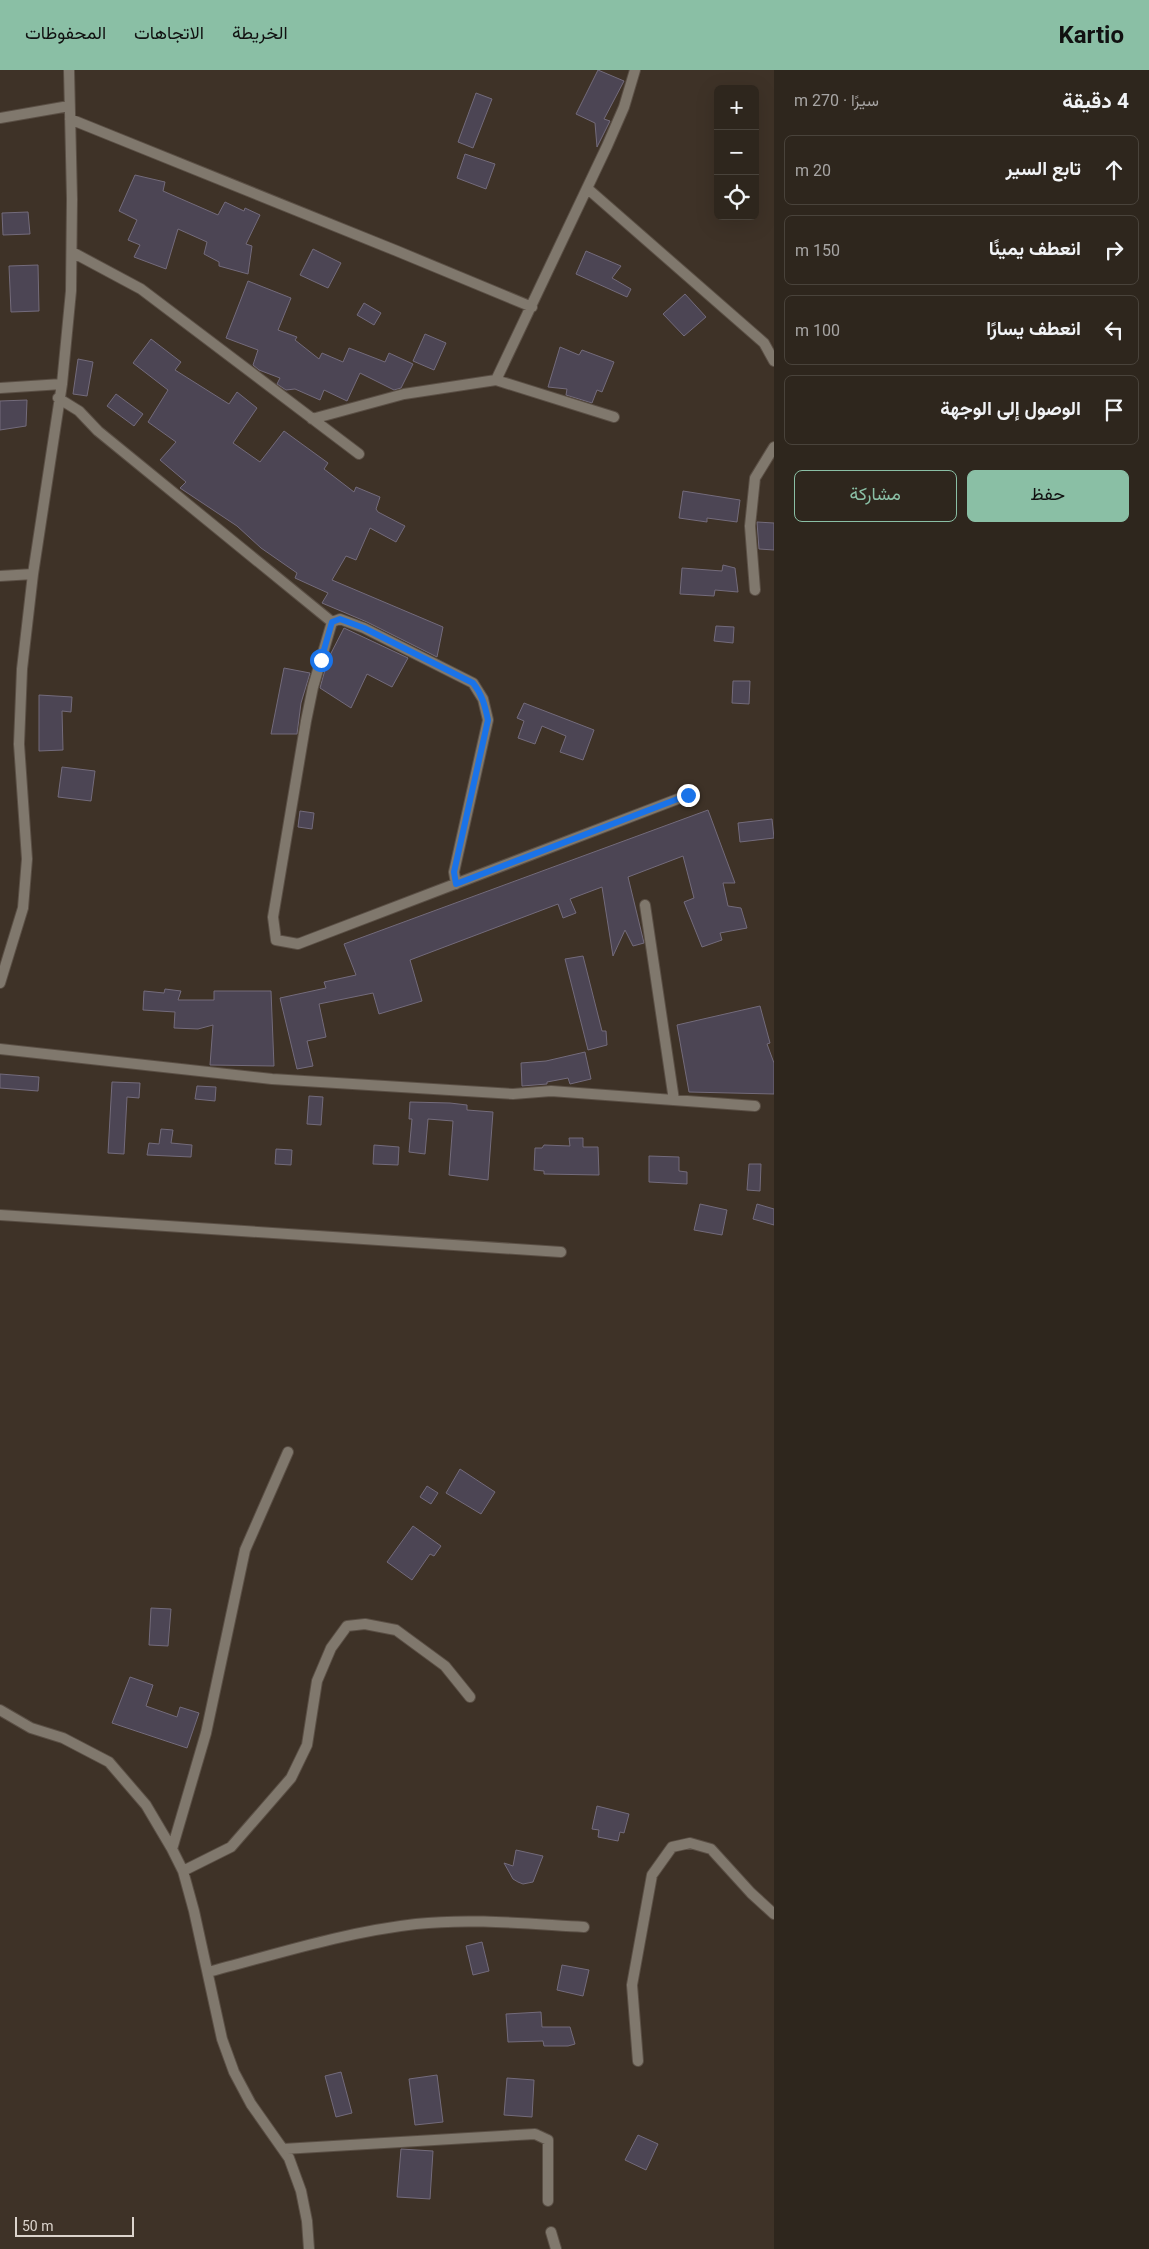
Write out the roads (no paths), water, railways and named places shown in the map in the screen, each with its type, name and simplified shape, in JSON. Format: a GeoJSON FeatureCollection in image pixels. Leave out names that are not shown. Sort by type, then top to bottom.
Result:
{"type":"FeatureCollection","features":[{"type":"Feature","properties":{"kind":"street"},"geometry":{"type":"LineString","coordinates":[[0,983],[23,908],[27,858],[19,744],[22,669],[33,574],[58,398],[62,384],[71,291],[72,252],[68,70]]}},
{"type":"Feature","properties":{"kind":"street"},"geometry":{"type":"LineString","coordinates":[[496,380],[588,189],[624,107],[635,70]]}},
{"type":"Feature","properties":{"kind":"street"},"geometry":{"type":"LineString","coordinates":[[0,118],[69,106]]}},
{"type":"Feature","properties":{"kind":"street"},"geometry":{"type":"LineString","coordinates":[[70,119],[397,250],[532,307]]}},
{"type":"Feature","properties":{"kind":"street"},"geometry":{"type":"LineString","coordinates":[[588,189],[764,343],[774,361]]}},
{"type":"Feature","properties":{"kind":"street"},"geometry":{"type":"LineString","coordinates":[[72,252],[141,289],[360,454]]}},
{"type":"Feature","properties":{"kind":"street"},"geometry":{"type":"LineString","coordinates":[[312,419],[404,394],[496,380],[614,417]]}},
{"type":"Feature","properties":{"kind":"street"},"geometry":{"type":"LineString","coordinates":[[0,388],[62,384]]}},
{"type":"Feature","properties":{"kind":"street"},"geometry":{"type":"LineString","coordinates":[[58,398],[79,411],[98,431],[332,622]]}},
{"type":"Feature","properties":{"kind":"street"},"geometry":{"type":"LineString","coordinates":[[755,590],[750,526],[756,478],[774,447]]}},
{"type":"Feature","properties":{"kind":"street"},"geometry":{"type":"LineString","coordinates":[[0,576],[33,574]]}},
{"type":"Feature","properties":{"kind":"street"},"geometry":{"type":"LineString","coordinates":[[332,622],[340,619],[364,628],[473,683],[483,699],[488,720],[454,872],[456,884]]}},
{"type":"Feature","properties":{"kind":"street"},"geometry":{"type":"LineString","coordinates":[[332,622],[313,688],[306,721],[272,917],[276,940],[298,944],[688,795]]}},
{"type":"Feature","properties":{"kind":"street"},"geometry":{"type":"LineString","coordinates":[[645,905],[674,1100]]}},
{"type":"Feature","properties":{"kind":"street"},"geometry":{"type":"LineString","coordinates":[[0,1049],[272,1079],[513,1094],[551,1091],[755,1106]]}},
{"type":"Feature","properties":{"kind":"street"},"geometry":{"type":"LineString","coordinates":[[0,1215],[561,1252]]}},
{"type":"Feature","properties":{"kind":"street"},"geometry":{"type":"LineString","coordinates":[[172,1849],[206,1733],[245,1550],[288,1452]]}},
{"type":"Feature","properties":{"kind":"street"},"geometry":{"type":"LineString","coordinates":[[183,1871],[231,1847],[291,1778],[307,1744],[318,1681],[331,1648],[347,1626],[366,1624],[396,1630],[445,1666],[470,1697]]}},
{"type":"Feature","properties":{"kind":"street"},"geometry":{"type":"LineString","coordinates":[[0,1710],[31,1728],[63,1738],[109,1762],[146,1805],[172,1849],[183,1871],[208,1972],[222,2039],[234,2072],[251,2104],[289,2158],[301,2192],[307,2221],[309,2249]]}},
{"type":"Feature","properties":{"kind":"street"},"geometry":{"type":"LineString","coordinates":[[638,2061],[632,1985],[652,1875],[672,1847],[690,1843],[711,1848],[751,1893],[774,1914]]}},
{"type":"Feature","properties":{"kind":"street"},"geometry":{"type":"LineString","coordinates":[[208,1972],[355,1934],[418,1924],[488,1922],[584,1927]]}},
{"type":"Feature","properties":{"kind":"street"},"geometry":{"type":"LineString","coordinates":[[283,2149],[535,2134],[548,2140],[548,2201]]}},
{"type":"Feature","properties":{"kind":"street"},"geometry":{"type":"LineString","coordinates":[[551,2232],[556,2249]]}}]}
